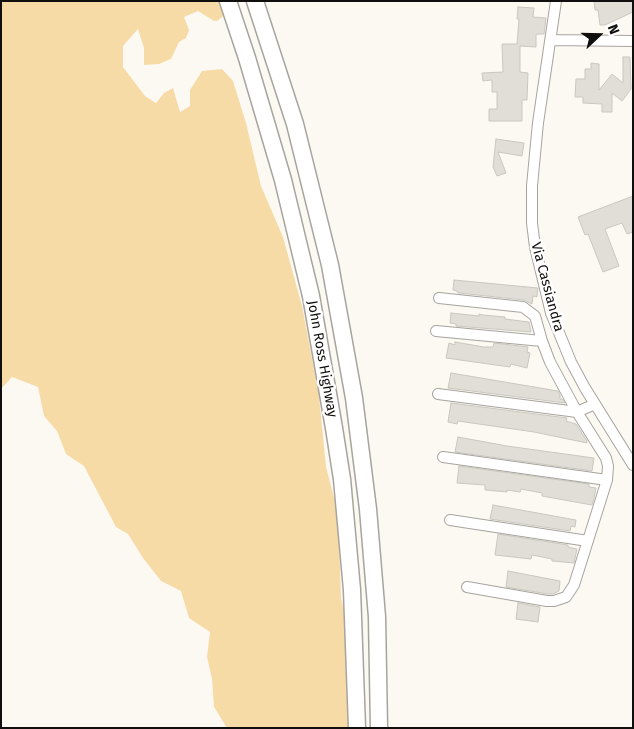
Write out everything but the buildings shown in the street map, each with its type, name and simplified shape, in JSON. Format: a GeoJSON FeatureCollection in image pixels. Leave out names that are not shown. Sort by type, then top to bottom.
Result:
{"type":"FeatureCollection","features":[{"type":"Feature","properties":{"kind":"main road","name":"John Ross Highway"},"geometry":{"type":"LineString","coordinates":[[228,1],[283,180],[311,296],[342,479],[351,581],[357,728]]}},
{"type":"Feature","properties":{"kind":"main road","name":"John Ross Highway"},"geometry":{"type":"LineString","coordinates":[[255,1],[298,134],[330,265],[352,388],[368,509],[377,617],[379,728]]}},
{"type":"Feature","properties":{"kind":"street","name":"Via Cassiandra"},"geometry":{"type":"LineString","coordinates":[[556,1],[538,123],[532,186],[532,223],[535,247],[546,294],[560,338],[571,362],[595,404],[633,465]]}},
{"type":"Feature","properties":{"kind":"street"},"geometry":{"type":"LineString","coordinates":[[551,40],[633,41]]}},
{"type":"Feature","properties":{"kind":"street"},"geometry":{"type":"LineString","coordinates":[[439,298],[523,307],[535,316],[550,362],[577,412],[606,458],[609,469],[588,541],[570,593],[560,600],[547,601],[467,587]]}},
{"type":"Feature","properties":{"kind":"street"},"geometry":{"type":"LineString","coordinates":[[436,331],[542,342]]}},
{"type":"Feature","properties":{"kind":"street"},"geometry":{"type":"LineString","coordinates":[[438,394],[577,412],[595,404]]}},
{"type":"Feature","properties":{"kind":"street"},"geometry":{"type":"LineString","coordinates":[[443,457],[607,480]]}},
{"type":"Feature","properties":{"kind":"street"},"geometry":{"type":"LineString","coordinates":[[450,520],[588,541]]}},
{"type":"Feature","properties":{"kind":"shaded area"},"geometry":{"type":"Polygon","coordinates":[[[1,1],[219,1],[225,15],[217,21],[198,11],[184,17],[189,30],[186,38],[179,42],[171,59],[159,64],[144,65],[144,48],[138,29],[123,46],[123,67],[145,96],[156,103],[164,93],[173,88],[180,112],[190,106],[190,90],[202,71],[222,69],[233,81],[246,123],[261,186],[283,237],[302,306],[319,396],[326,467],[338,513],[341,598],[350,637],[353,728],[227,728],[214,707],[212,679],[207,657],[210,632],[189,618],[181,591],[161,581],[143,558],[128,534],[116,527],[84,466],[66,454],[57,431],[44,416],[38,387],[12,377],[1,389],[1,1]]]}}]}
